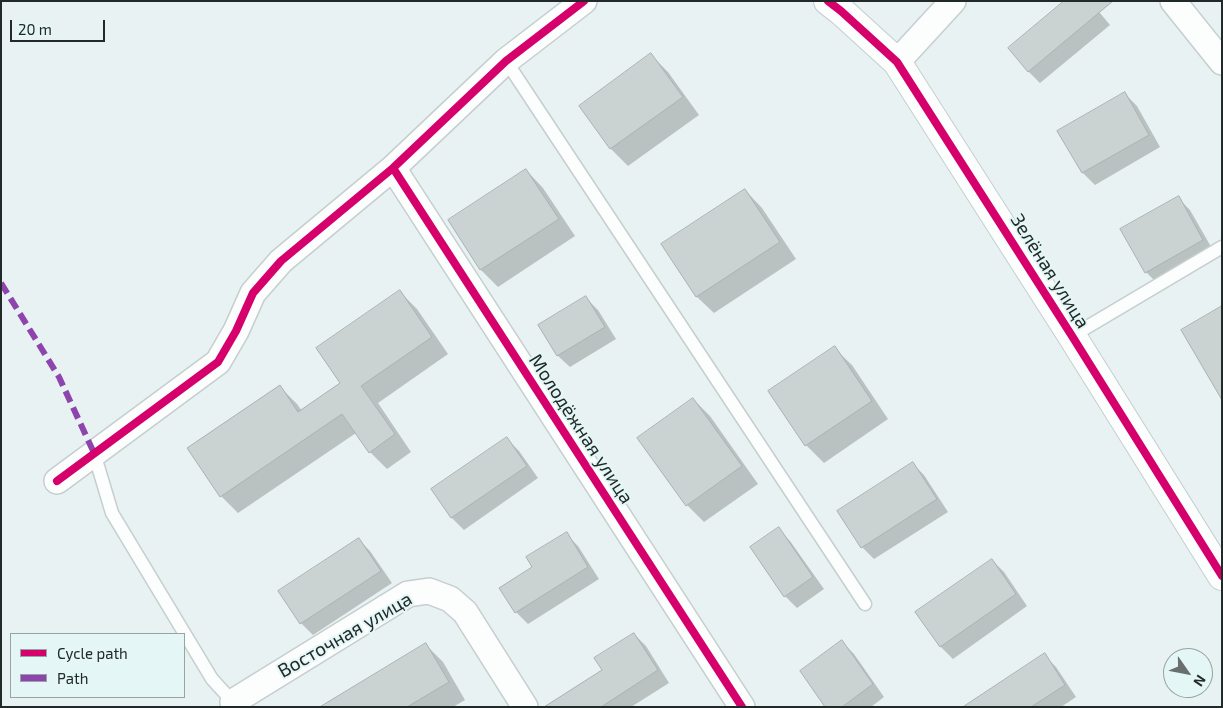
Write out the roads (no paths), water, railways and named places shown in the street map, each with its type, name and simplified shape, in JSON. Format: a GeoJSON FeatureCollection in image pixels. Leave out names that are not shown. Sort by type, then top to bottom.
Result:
{"type":"FeatureCollection","features":[{"type":"Feature","properties":{"kind":"street"},"geometry":{"type":"LineString","coordinates":[[57,481],[218,362],[236,332],[253,293],[281,261],[393,168],[506,61],[584,1]]}},
{"type":"Feature","properties":{"kind":"street","name":"Зелёная улица"},"geometry":{"type":"LineString","coordinates":[[828,1],[897,62],[1222,576]]}},
{"type":"Feature","properties":{"kind":"street"},"geometry":{"type":"LineString","coordinates":[[897,62],[953,1]]}},
{"type":"Feature","properties":{"kind":"street"},"geometry":{"type":"LineString","coordinates":[[1173,1],[1222,62]]}},
{"type":"Feature","properties":{"kind":"street","name":"Молодёжная улица"},"geometry":{"type":"LineString","coordinates":[[393,168],[742,707]]}},
{"type":"Feature","properties":{"kind":"street","name":"Восточная улица"},"geometry":{"type":"LineString","coordinates":[[234,704],[408,594],[429,591],[450,599],[465,612],[526,707]]}},
{"type":"Feature","properties":{"kind":"lane"},"geometry":{"type":"LineString","coordinates":[[506,61],[865,604]]}},
{"type":"Feature","properties":{"kind":"lane"},"geometry":{"type":"LineString","coordinates":[[1072,336],[1222,247]]}},
{"type":"Feature","properties":{"kind":"lane"},"geometry":{"type":"LineString","coordinates":[[94,453],[112,513],[184,633]]}},
{"type":"Feature","properties":{"kind":"lane"},"geometry":{"type":"LineString","coordinates":[[185,634],[212,679],[234,704]]}}]}
